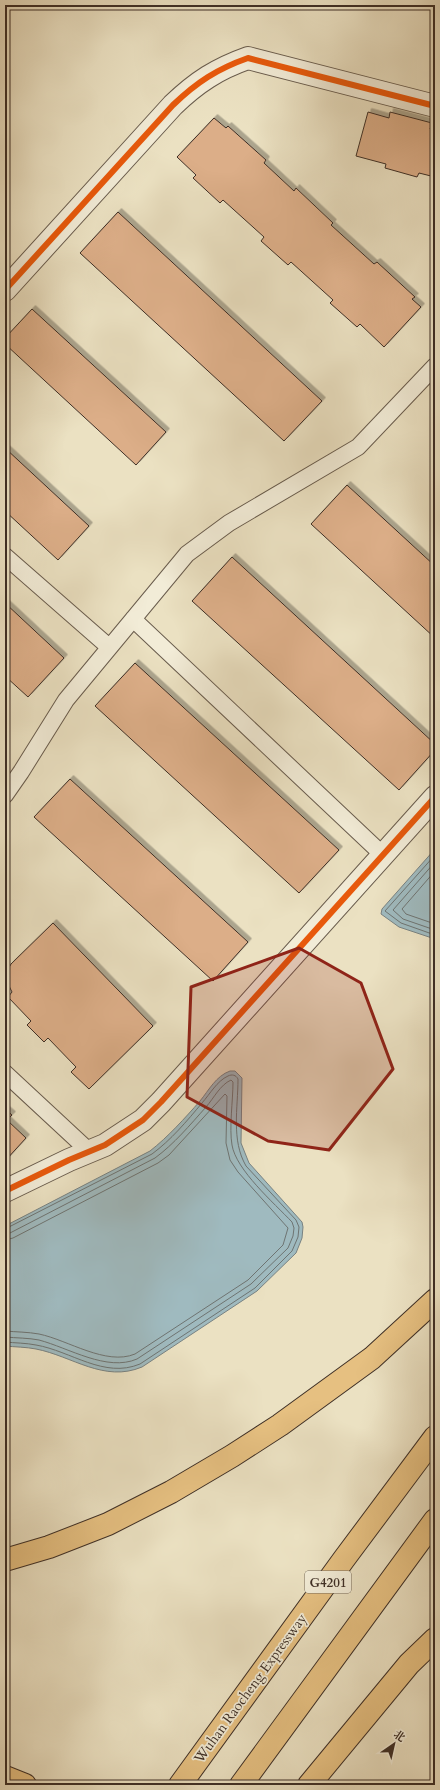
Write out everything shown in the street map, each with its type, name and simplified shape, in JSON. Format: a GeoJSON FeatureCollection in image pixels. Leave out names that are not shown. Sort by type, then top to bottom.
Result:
{"type":"FeatureCollection","features":[{"type":"Feature","properties":{"kind":"highway"},"geometry":{"type":"LineString","coordinates":[[5,1560],[49,1547],[108,1524],[171,1492],[232,1456],[280,1425],[372,1358],[435,1300]]}},
{"type":"Feature","properties":{"kind":"highway","name":"Wuhan Raocheng Expressway"},"geometry":{"type":"LineString","coordinates":[[180,1785],[435,1437]]}},
{"type":"Feature","properties":{"kind":"highway"},"geometry":{"type":"LineString","coordinates":[[241,1785],[435,1520]]}},
{"type":"Feature","properties":{"kind":"highway"},"geometry":{"type":"LineString","coordinates":[[309,1785],[409,1664],[435,1638]]}},
{"type":"Feature","properties":{"kind":"highway"},"geometry":{"type":"LineString","coordinates":[[5,1777],[25,1785]]}},
{"type":"Feature","properties":{"kind":"street"},"geometry":{"type":"LineString","coordinates":[[5,290],[173,105],[190,89],[208,76],[228,66],[248,58],[435,106]]}},
{"type":"Feature","properties":{"kind":"street"},"geometry":{"type":"LineString","coordinates":[[5,1191],[105,1145],[143,1120],[161,1102],[435,797]]}},
{"type":"Feature","properties":{"kind":"lane"},"geometry":{"type":"LineString","coordinates":[[5,795],[66,700],[187,554],[229,523],[358,447],[435,366]]}},
{"type":"Feature","properties":{"kind":"lane"},"geometry":{"type":"LineString","coordinates":[[5,556],[109,647]]}},
{"type":"Feature","properties":{"kind":"lane"},"geometry":{"type":"LineString","coordinates":[[133,619],[383,854]]}},
{"type":"Feature","properties":{"kind":"lane"},"geometry":{"type":"LineString","coordinates":[[5,1073],[90,1152]]}},
{"type":"Feature","properties":{"kind":"highlighted area"},"geometry":{"type":"Polygon","coordinates":[[[299,948],[361,983],[393,1069],[329,1150],[268,1141],[187,1097],[191,987],[299,948]]]}},
{"type":"Feature","properties":{"kind":"water"},"geometry":{"type":"Polygon","coordinates":[[[435,849],[435,939],[399,927],[381,914],[382,909],[435,849]]]}},
{"type":"Feature","properties":{"kind":"water"},"geometry":{"type":"Polygon","coordinates":[[[230,1071],[235,1071],[242,1078],[241,1143],[249,1163],[302,1222],[302,1238],[296,1253],[257,1291],[142,1367],[128,1371],[114,1372],[88,1367],[49,1352],[24,1347],[5,1346],[5,1226],[150,1151],[182,1121],[221,1076],[230,1071]]]}},
{"type":"Feature","properties":{"kind":"building"},"geometry":{"type":"Polygon","coordinates":[[[368,112],[389,118],[390,112],[432,123],[430,129],[435,130],[435,177],[419,173],[417,177],[385,168],[386,164],[356,156],[368,112]]]}},
{"type":"Feature","properties":{"kind":"building"},"geometry":{"type":"Polygon","coordinates":[[[214,118],[226,128],[228,126],[266,160],[264,163],[294,191],[296,188],[333,223],[331,225],[374,264],[377,262],[415,297],[412,299],[421,307],[384,347],[360,324],[357,327],[330,303],[333,300],[291,262],[288,265],[261,241],[264,237],[223,200],[220,203],[193,178],[196,175],[177,157],[214,118]]]}},
{"type":"Feature","properties":{"kind":"building"},"geometry":{"type":"Polygon","coordinates":[[[118,212],[322,401],[284,441],[80,253],[118,212]]]}},
{"type":"Feature","properties":{"kind":"building"},"geometry":{"type":"Polygon","coordinates":[[[32,309],[166,432],[136,465],[5,344],[5,338],[32,309]]]}},
{"type":"Feature","properties":{"kind":"building"},"geometry":{"type":"Polygon","coordinates":[[[5,448],[89,526],[58,560],[5,511],[5,448]]]}},
{"type":"Feature","properties":{"kind":"building"},"geometry":{"type":"Polygon","coordinates":[[[347,485],[435,566],[435,638],[311,524],[347,485]]]}},
{"type":"Feature","properties":{"kind":"building"},"geometry":{"type":"Polygon","coordinates":[[[232,557],[435,744],[435,750],[399,790],[192,601],[232,557]]]}},
{"type":"Feature","properties":{"kind":"building"},"geometry":{"type":"Polygon","coordinates":[[[5,603],[64,658],[28,697],[5,676],[5,603]]]}},
{"type":"Feature","properties":{"kind":"building"},"geometry":{"type":"Polygon","coordinates":[[[135,663],[339,850],[299,893],[95,706],[135,663]]]}},
{"type":"Feature","properties":{"kind":"building"},"geometry":{"type":"Polygon","coordinates":[[[70,779],[248,942],[213,981],[34,817],[70,779]]]}},
{"type":"Feature","properties":{"kind":"building"},"geometry":{"type":"Polygon","coordinates":[[[53,923],[153,1026],[89,1089],[71,1072],[76,1067],[48,1038],[44,1042],[27,1025],[31,1021],[8,997],[12,992],[6,980],[7,971],[11,964],[53,923]]]}},
{"type":"Feature","properties":{"kind":"building"},"geometry":{"type":"Polygon","coordinates":[[[5,1109],[12,1115],[7,1120],[26,1138],[5,1161],[5,1109]]]}},
{"type":"Feature","properties":{"kind":"cycle path"},"geometry":{"type":"LineString","coordinates":[[5,290],[173,105],[199,83],[237,62],[248,58],[435,106]]}},
{"type":"Feature","properties":{"kind":"cycle path"},"geometry":{"type":"LineString","coordinates":[[5,1191],[69,1160],[105,1145],[143,1120],[161,1102],[435,797]]}}]}
